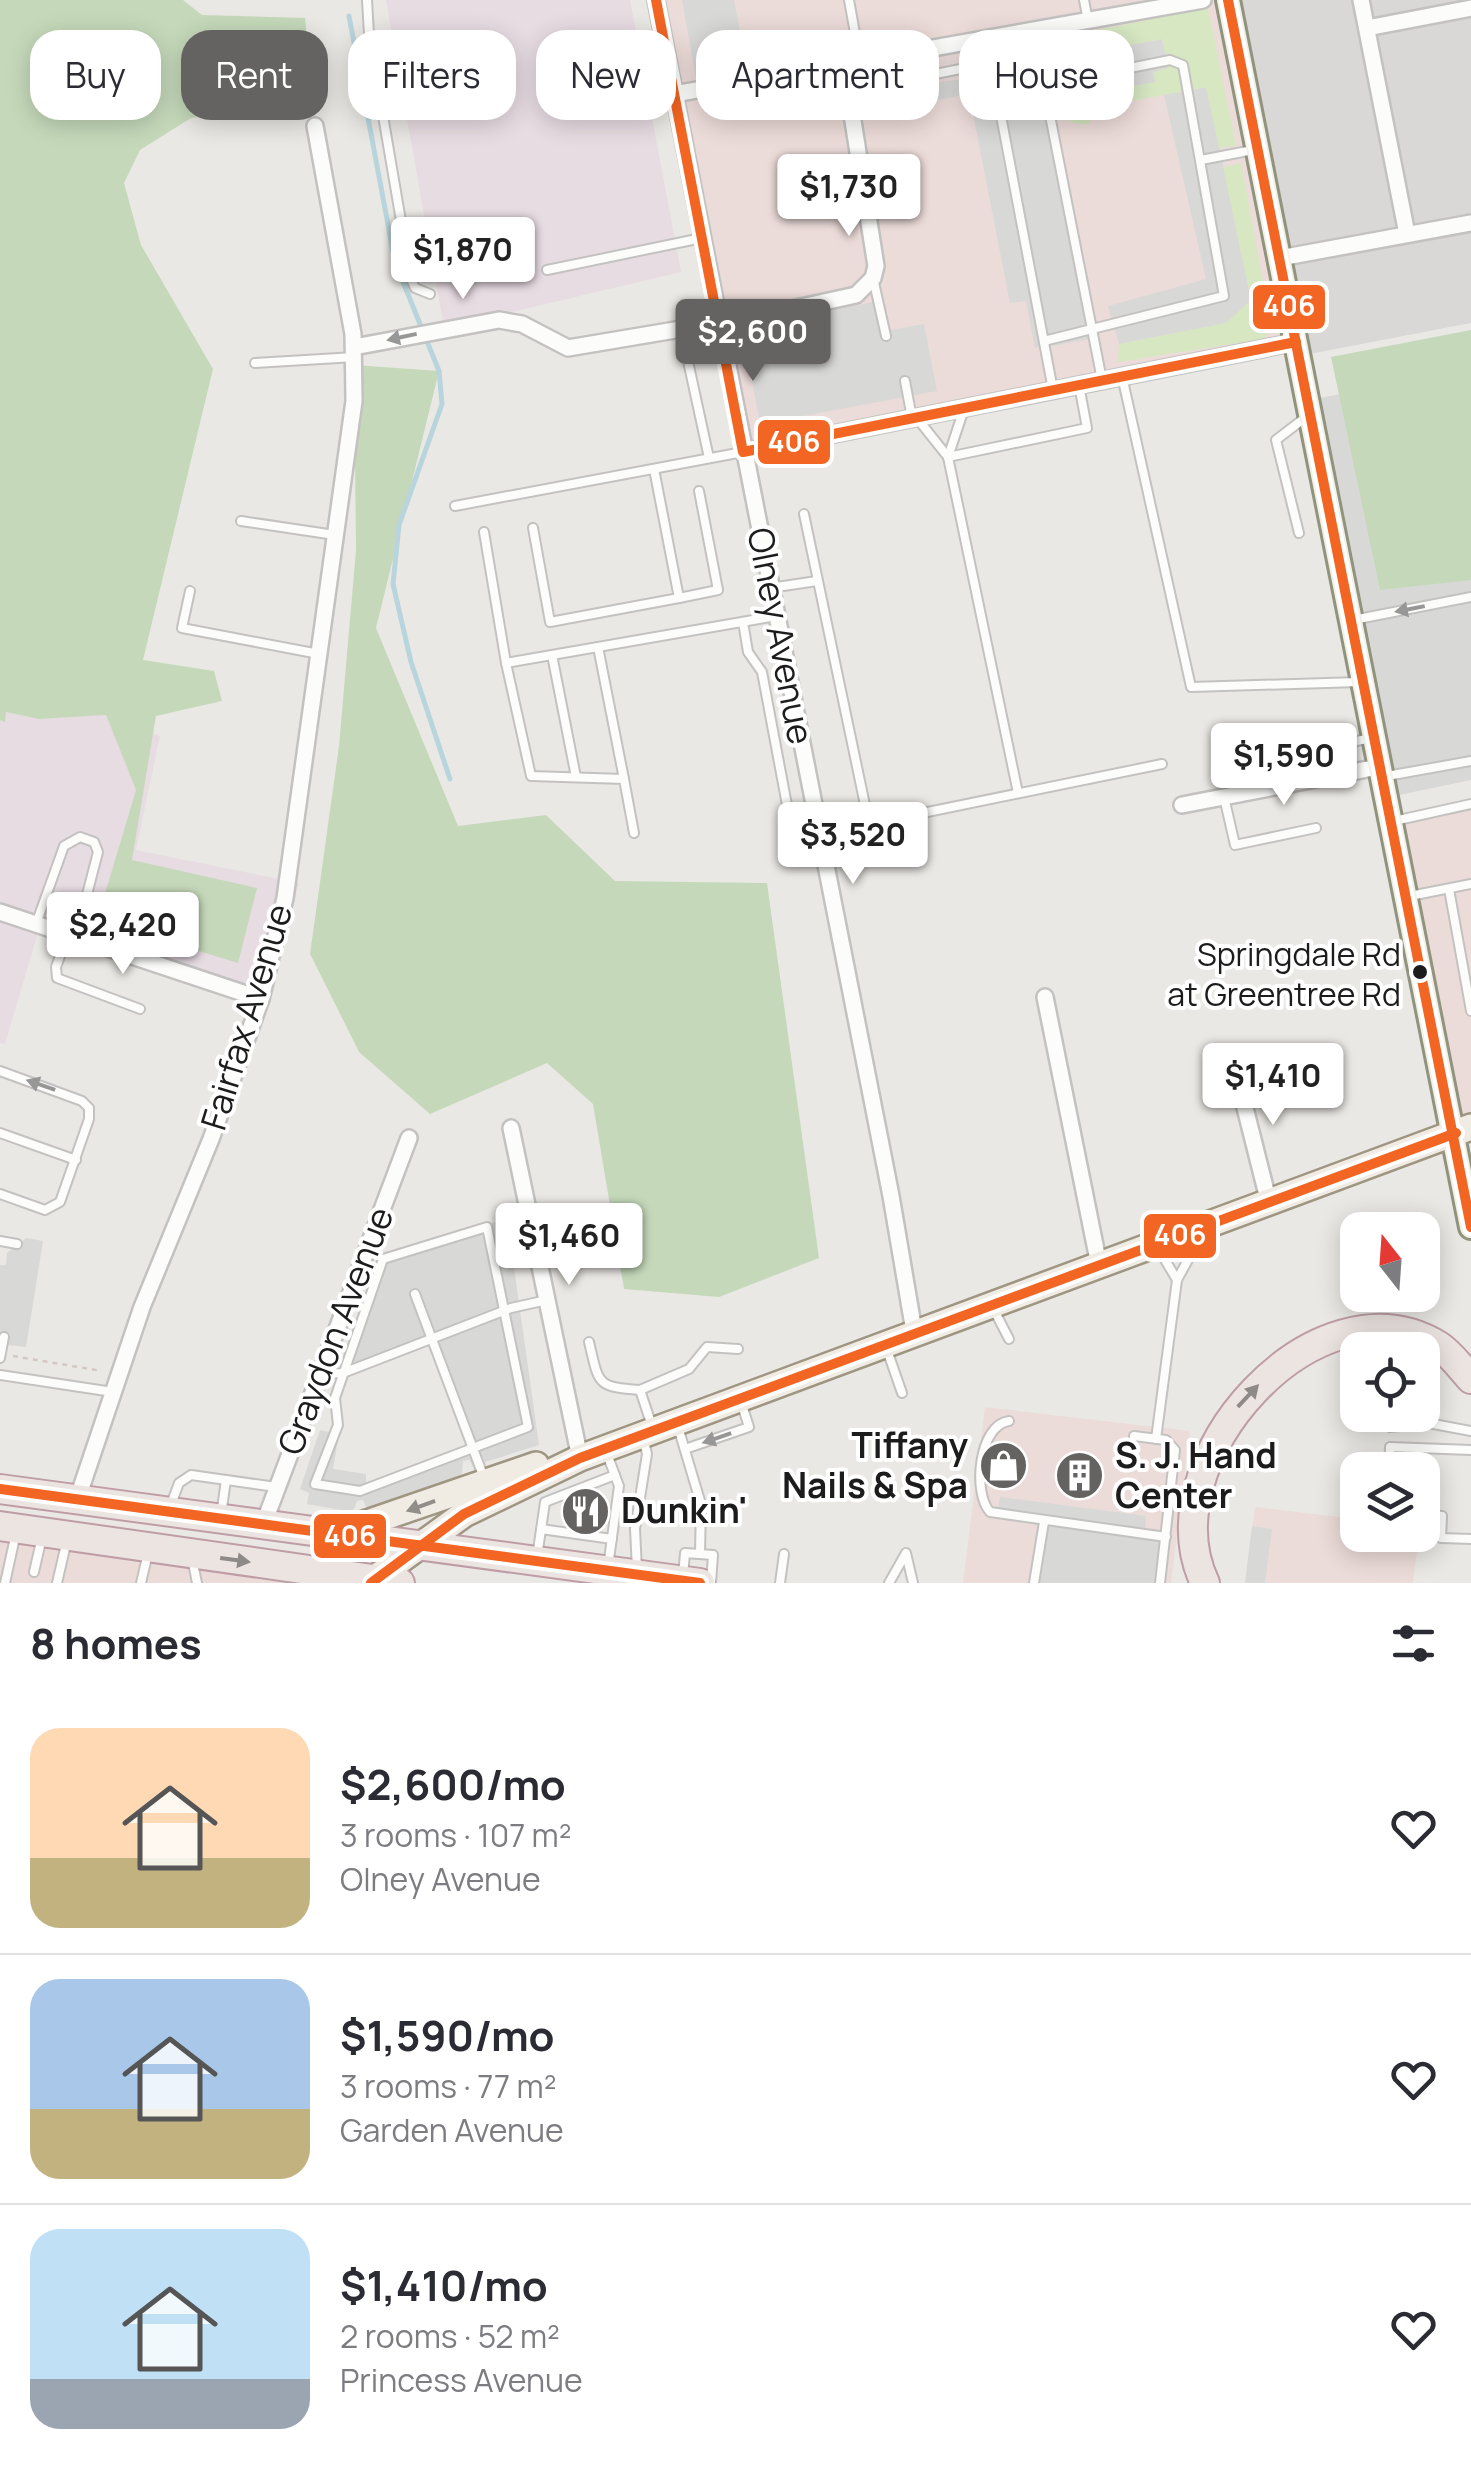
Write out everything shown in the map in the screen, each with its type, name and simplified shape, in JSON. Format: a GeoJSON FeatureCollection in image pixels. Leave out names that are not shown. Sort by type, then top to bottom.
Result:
{"type":"FeatureCollection","features":[{"type":"Feature","properties":{"kind":"highway"},"geometry":{"type":"LineString","coordinates":[[1205,1583],[1194,1545],[1196,1506],[1208,1457],[1247,1396],[1281,1365],[1338,1338],[1394,1331],[1440,1347],[1471,1379]]}},
{"type":"Feature","properties":{"kind":"highway"},"geometry":{"type":"LineString","coordinates":[[0,1488],[698,1582]]}},
{"type":"Feature","properties":{"kind":"highway"},"geometry":{"type":"LineString","coordinates":[[32,1531],[192,1554],[277,1575],[382,1582]]}},
{"type":"Feature","properties":{"kind":"main road"},"geometry":{"type":"LineString","coordinates":[[1228,0],[1379,772],[1405,897],[1463,1130],[1471,1227]]}},
{"type":"Feature","properties":{"kind":"main road"},"geometry":{"type":"LineString","coordinates":[[382,1582],[420,1545],[488,1492],[542,1462],[593,1454],[884,1342],[1463,1130]]}},
{"type":"Feature","properties":{"kind":"main road"},"geometry":{"type":"LineString","coordinates":[[333,1534],[488,1492]]}},
{"type":"Feature","properties":{"kind":"street","name":"Olney Avenue"},"geometry":{"type":"LineString","coordinates":[[656,0],[662,30]]}},
{"type":"Feature","properties":{"kind":"street"},"geometry":{"type":"LineString","coordinates":[[939,47],[1088,20],[1128,6],[1203,0]]}},
{"type":"Feature","properties":{"kind":"street"},"geometry":{"type":"LineString","coordinates":[[1361,0],[1406,234]]}},
{"type":"Feature","properties":{"kind":"street"},"geometry":{"type":"LineString","coordinates":[[1367,28],[1471,8]]}},
{"type":"Feature","properties":{"kind":"street","name":"Olney Avenue"},"geometry":{"type":"LineString","coordinates":[[676,104],[914,1332]]}},
{"type":"Feature","properties":{"kind":"street"},"geometry":{"type":"LineString","coordinates":[[719,325],[847,298],[873,278],[876,266],[853,120]]}},
{"type":"Feature","properties":{"kind":"street","name":"Fairfax Avenue"},"geometry":{"type":"LineString","coordinates":[[77,1500],[113,1392],[261,999],[284,898],[354,401],[354,352],[315,126]]}},
{"type":"Feature","properties":{"kind":"street"},"geometry":{"type":"LineString","coordinates":[[1280,258],[1471,222]]}},
{"type":"Feature","properties":{"kind":"street"},"geometry":{"type":"LineString","coordinates":[[354,352],[498,320],[522,324],[562,346],[584,347],[680,329]]}},
{"type":"Feature","properties":{"kind":"street"},"geometry":{"type":"LineString","coordinates":[[743,452],[1296,342]]}},
{"type":"Feature","properties":{"kind":"street"},"geometry":{"type":"LineString","coordinates":[[1182,806],[1379,772]]}},
{"type":"Feature","properties":{"kind":"street"},"geometry":{"type":"LineString","coordinates":[[0,912],[261,999]]}},
{"type":"Feature","properties":{"kind":"street"},"geometry":{"type":"LineString","coordinates":[[1045,997],[1099,1265]]}},
{"type":"Feature","properties":{"kind":"street"},"geometry":{"type":"LineString","coordinates":[[1234,1064],[1269,1203]]}},
{"type":"Feature","properties":{"kind":"street"},"geometry":{"type":"LineString","coordinates":[[512,1128],[548,1300],[593,1454]]}},
{"type":"Feature","properties":{"kind":"street","name":"Graydon Avenue"},"geometry":{"type":"LineString","coordinates":[[264,1524],[408,1138]]}},
{"type":"Feature","properties":{"kind":"lane"},"geometry":{"type":"LineString","coordinates":[[368,0],[369,34],[410,279],[415,288],[430,294]]}},
{"type":"Feature","properties":{"kind":"lane"},"geometry":{"type":"LineString","coordinates":[[849,0],[850,30]]}},
{"type":"Feature","properties":{"kind":"lane"},"geometry":{"type":"LineString","coordinates":[[1084,0],[1088,20]]}},
{"type":"Feature","properties":{"kind":"lane"},"geometry":{"type":"LineString","coordinates":[[1044,341],[1224,296],[1184,70],[1177,60],[1134,68]]}},
{"type":"Feature","properties":{"kind":"lane"},"geometry":{"type":"LineString","coordinates":[[1002,120],[1053,390]]}},
{"type":"Feature","properties":{"kind":"lane"},"geometry":{"type":"LineString","coordinates":[[1051,120],[1102,380]]}},
{"type":"Feature","properties":{"kind":"lane"},"geometry":{"type":"LineString","coordinates":[[1201,160],[1258,149]]}},
{"type":"Feature","properties":{"kind":"lane"},"geometry":{"type":"LineString","coordinates":[[547,270],[702,238]]}},
{"type":"Feature","properties":{"kind":"lane"},"geometry":{"type":"LineString","coordinates":[[873,278],[886,336]]}},
{"type":"Feature","properties":{"kind":"lane"},"geometry":{"type":"LineString","coordinates":[[753,318],[760,362]]}},
{"type":"Feature","properties":{"kind":"lane"},"geometry":{"type":"LineString","coordinates":[[680,329],[709,458]]}},
{"type":"Feature","properties":{"kind":"lane"},"geometry":{"type":"LineString","coordinates":[[255,363],[354,352]]}},
{"type":"Feature","properties":{"kind":"lane"},"geometry":{"type":"LineString","coordinates":[[1122,376],[1191,687],[1361,682]]}},
{"type":"Feature","properties":{"kind":"lane"},"geometry":{"type":"LineString","coordinates":[[904,381],[914,418],[948,457],[1018,793]]}},
{"type":"Feature","properties":{"kind":"lane"},"geometry":{"type":"LineString","coordinates":[[948,457],[1087,428],[1078,385]]}},
{"type":"Feature","properties":{"kind":"lane"},"geometry":{"type":"LineString","coordinates":[[948,457],[964,408]]}},
{"type":"Feature","properties":{"kind":"lane"},"geometry":{"type":"LineString","coordinates":[[1299,533],[1276,440],[1310,414]]}},
{"type":"Feature","properties":{"kind":"lane"},"geometry":{"type":"LineString","coordinates":[[454,506],[743,452]]}},
{"type":"Feature","properties":{"kind":"lane"},"geometry":{"type":"LineString","coordinates":[[654,468],[679,598]]}},
{"type":"Feature","properties":{"kind":"lane"},"geometry":{"type":"LineString","coordinates":[[533,528],[550,622],[718,590],[699,492]]}},
{"type":"Feature","properties":{"kind":"lane"},"geometry":{"type":"LineString","coordinates":[[804,514],[868,824]]}},
{"type":"Feature","properties":{"kind":"lane"},"geometry":{"type":"LineString","coordinates":[[240,520],[336,534]]}},
{"type":"Feature","properties":{"kind":"lane"},"geometry":{"type":"LineString","coordinates":[[484,532],[506,664],[531,776],[624,779]]}},
{"type":"Feature","properties":{"kind":"lane"},"geometry":{"type":"LineString","coordinates":[[770,588],[818,580]]}},
{"type":"Feature","properties":{"kind":"lane"},"geometry":{"type":"LineString","coordinates":[[190,591],[182,628],[319,654]]}},
{"type":"Feature","properties":{"kind":"lane"},"geometry":{"type":"LineString","coordinates":[[1348,621],[1471,597]]}},
{"type":"Feature","properties":{"kind":"lane"},"geometry":{"type":"LineString","coordinates":[[506,664],[776,616]]}},
{"type":"Feature","properties":{"kind":"lane"},"geometry":{"type":"LineString","coordinates":[[743,622],[748,652],[762,672],[790,821]]}},
{"type":"Feature","properties":{"kind":"lane"},"geometry":{"type":"LineString","coordinates":[[598,648],[634,833]]}},
{"type":"Feature","properties":{"kind":"lane"},"geometry":{"type":"LineString","coordinates":[[552,656],[576,778]]}},
{"type":"Feature","properties":{"kind":"lane"},"geometry":{"type":"LineString","coordinates":[[1253,761],[1372,738]]}},
{"type":"Feature","properties":{"kind":"lane"},"geometry":{"type":"LineString","coordinates":[[1379,772],[1471,760]]}},
{"type":"Feature","properties":{"kind":"lane"},"geometry":{"type":"LineString","coordinates":[[820,834],[1162,764]]}},
{"type":"Feature","properties":{"kind":"lane"},"geometry":{"type":"LineString","coordinates":[[1224,797],[1235,845],[1316,828]]}},
{"type":"Feature","properties":{"kind":"lane"},"geometry":{"type":"LineString","coordinates":[[1390,822],[1471,804]]}},
{"type":"Feature","properties":{"kind":"lane"},"geometry":{"type":"LineString","coordinates":[[36,924],[64,846],[80,838],[94,842],[98,852],[72,936],[56,967],[58,978],[140,1009]]}},
{"type":"Feature","properties":{"kind":"lane"},"geometry":{"type":"LineString","coordinates":[[1405,897],[1471,884]]}},
{"type":"Feature","properties":{"kind":"lane"},"geometry":{"type":"LineString","coordinates":[[1449,888],[1471,1011]]}},
{"type":"Feature","properties":{"kind":"lane"},"geometry":{"type":"LineString","coordinates":[[0,1071],[82,1101],[89,1108],[64,1195],[52,1208],[45,1210],[0,1194]]}},
{"type":"Feature","properties":{"kind":"lane"},"geometry":{"type":"LineString","coordinates":[[0,1133],[76,1160]]}},
{"type":"Feature","properties":{"kind":"lane"},"geometry":{"type":"LineString","coordinates":[[1156,1439],[1177,1280],[1206,1226]]}},
{"type":"Feature","properties":{"kind":"lane"},"geometry":{"type":"LineString","coordinates":[[488,1227],[528,1427],[360,1491],[316,1484],[338,1425],[334,1398],[344,1374],[383,1259],[488,1227]]}},
{"type":"Feature","properties":{"kind":"lane"},"geometry":{"type":"LineString","coordinates":[[0,1242],[18,1244]]}},
{"type":"Feature","properties":{"kind":"lane"},"geometry":{"type":"LineString","coordinates":[[1156,1244],[1177,1280]]}},
{"type":"Feature","properties":{"kind":"lane"},"geometry":{"type":"LineString","coordinates":[[415,1294],[488,1492]]}},
{"type":"Feature","properties":{"kind":"lane"},"geometry":{"type":"LineString","coordinates":[[320,1374],[344,1374],[504,1310],[548,1300]]}},
{"type":"Feature","properties":{"kind":"lane"},"geometry":{"type":"LineString","coordinates":[[991,1304],[1008,1340]]}},
{"type":"Feature","properties":{"kind":"lane"},"geometry":{"type":"LineString","coordinates":[[0,1358],[4,1337]]}},
{"type":"Feature","properties":{"kind":"lane"},"geometry":{"type":"LineString","coordinates":[[590,1342],[600,1382],[611,1390],[640,1390],[688,1369],[707,1347],[738,1350]]}},
{"type":"Feature","properties":{"kind":"lane"},"geometry":{"type":"LineString","coordinates":[[884,1342],[902,1392]]}},
{"type":"Feature","properties":{"kind":"lane"},"geometry":{"type":"LineString","coordinates":[[0,1375],[113,1392]]}},
{"type":"Feature","properties":{"kind":"lane"},"geometry":{"type":"LineString","coordinates":[[640,1390],[657,1428],[685,1449],[701,1504],[700,1554]]}},
{"type":"Feature","properties":{"kind":"lane"},"geometry":{"type":"LineString","coordinates":[[685,1449],[749,1427],[739,1397]]}},
{"type":"Feature","properties":{"kind":"lane"},"geometry":{"type":"LineString","coordinates":[[1009,1421],[997,1424],[988,1433],[981,1499],[998,1516],[1166,1537]]}},
{"type":"Feature","properties":{"kind":"lane"},"geometry":{"type":"LineString","coordinates":[[1440,1425],[1471,1430]]}},
{"type":"Feature","properties":{"kind":"lane"},"geometry":{"type":"LineString","coordinates":[[636,1575],[635,1529],[646,1454],[657,1428]]}},
{"type":"Feature","properties":{"kind":"lane"},"geometry":{"type":"LineString","coordinates":[[1134,1436],[1172,1443],[1176,1457],[1160,1583]]}},
{"type":"Feature","properties":{"kind":"lane"},"geometry":{"type":"LineString","coordinates":[[1390,1452],[1390,1446],[1471,1450]]}},
{"type":"Feature","properties":{"kind":"lane"},"geometry":{"type":"LineString","coordinates":[[593,1454],[615,1475],[619,1486],[607,1572]]}},
{"type":"Feature","properties":{"kind":"lane"},"geometry":{"type":"LineString","coordinates":[[169,1512],[179,1484],[191,1475],[278,1488]]}},
{"type":"Feature","properties":{"kind":"lane"},"geometry":{"type":"LineString","coordinates":[[536,1562],[546,1502],[615,1475]]}},
{"type":"Feature","properties":{"kind":"lane"},"geometry":{"type":"LineString","coordinates":[[220,1518],[226,1480]]}},
{"type":"Feature","properties":{"kind":"lane"},"geometry":{"type":"LineString","coordinates":[[1440,1516],[1441,1538],[1471,1539]]}},
{"type":"Feature","properties":{"kind":"lane"},"geometry":{"type":"LineString","coordinates":[[1034,1583],[1044,1522]]}},
{"type":"Feature","properties":{"kind":"lane"},"geometry":{"type":"LineString","coordinates":[[541,1528],[612,1538]]}},
{"type":"Feature","properties":{"kind":"lane"},"geometry":{"type":"LineString","coordinates":[[32,1531],[34,1572]]}},
{"type":"Feature","properties":{"kind":"lane"},"geometry":{"type":"LineString","coordinates":[[5,1583],[32,1531]]}},
{"type":"Feature","properties":{"kind":"lane"},"geometry":{"type":"LineString","coordinates":[[32,1531],[57,1583]]}},
{"type":"Feature","properties":{"kind":"lane"},"geometry":{"type":"LineString","coordinates":[[142,1583],[149,1548]]}},
{"type":"Feature","properties":{"kind":"lane"},"geometry":{"type":"LineString","coordinates":[[685,1553],[713,1555],[698,1582],[685,1553]]}},
{"type":"Feature","properties":{"kind":"lane"},"geometry":{"type":"LineString","coordinates":[[192,1554],[197,1583]]}},
{"type":"Feature","properties":{"kind":"lane"},"geometry":{"type":"LineString","coordinates":[[780,1583],[784,1554]]}},
{"type":"Feature","properties":{"kind":"lane"},"geometry":{"type":"LineString","coordinates":[[889,1583],[906,1554],[913,1583]]}},
{"type":"Feature","properties":{"kind":"path"},"geometry":{"type":"LineString","coordinates":[[13,1356],[104,1371]]}},
{"type":"Feature","properties":{"kind":"shaded area"},"geometry":{"type":"Polygon","coordinates":[[[386,0],[630,0],[636,30],[536,30],[536,120],[652,120],[681,272],[444,328],[407,120],[516,120],[516,30],[391,30],[386,0]]]}},
{"type":"Feature","properties":{"kind":"shaded area"},"geometry":{"type":"Polygon","coordinates":[[[657,0],[1228,0],[1296,342],[743,452],[676,100],[676,30],[663,30],[657,0]]]}},
{"type":"Feature","properties":{"kind":"shaded area"},"geometry":{"type":"Polygon","coordinates":[[[682,0],[734,0],[740,30],[696,30],[696,79],[682,0]]]}},
{"type":"Feature","properties":{"kind":"shaded area"},"geometry":{"type":"Polygon","coordinates":[[[1228,0],[1471,0],[1471,323],[1299,356],[1228,0]]]}},
{"type":"Feature","properties":{"kind":"shaded area"},"geometry":{"type":"Polygon","coordinates":[[[1162,39],[1168,69],[1155,82],[1134,86],[1134,44],[1162,39]]]}},
{"type":"Feature","properties":{"kind":"shaded area"},"geometry":{"type":"Polygon","coordinates":[[[959,80],[959,96],[939,100],[939,82],[959,80]]]}},
{"type":"Feature","properties":{"kind":"shaded area"},"geometry":{"type":"Polygon","coordinates":[[[1207,87],[1251,300],[1227,323],[1119,344],[1108,306],[1206,279],[1164,95],[1207,87]]]}},
{"type":"Feature","properties":{"kind":"shaded area"},"geometry":{"type":"Polygon","coordinates":[[[974,120],[1050,120],[1090,339],[1053,346],[1044,341],[1035,349],[1026,301],[1010,303],[974,120]]]}},
{"type":"Feature","properties":{"kind":"shaded area"},"geometry":{"type":"Polygon","coordinates":[[[874,302],[880,332],[924,324],[937,391],[760,424],[742,327],[874,302]]]}},
{"type":"Feature","properties":{"kind":"shaded area"},"geometry":{"type":"Polygon","coordinates":[[[1471,368],[1471,780],[1399,795],[1320,398],[1471,368]]]}},
{"type":"Feature","properties":{"kind":"shaded area"},"geometry":{"type":"Polygon","coordinates":[[[6,712],[39,719],[106,714],[160,736],[136,850],[299,883],[271,992],[40,926],[5,1044],[0,1043],[0,720],[5,721],[6,712]]]}},
{"type":"Feature","properties":{"kind":"shaded area"},"geometry":{"type":"Polygon","coordinates":[[[1471,801],[1471,1127],[1456,1133],[1388,817],[1471,801]]]}},
{"type":"Feature","properties":{"kind":"shaded area"},"geometry":{"type":"Polygon","coordinates":[[[507,1218],[539,1445],[485,1462],[487,1471],[477,1474],[469,1460],[463,1461],[461,1479],[369,1512],[363,1500],[357,1501],[353,1512],[307,1504],[309,1493],[300,1489],[320,1430],[339,1434],[333,1469],[366,1474],[366,1486],[463,1448],[468,1439],[428,1346],[343,1374],[389,1258],[507,1218]]]}},
{"type":"Feature","properties":{"kind":"shaded area"},"geometry":{"type":"Polygon","coordinates":[[[26,1238],[43,1241],[26,1347],[0,1344],[0,1265],[6,1265],[7,1253],[26,1238]]]}},
{"type":"Feature","properties":{"kind":"shaded area"},"geometry":{"type":"Polygon","coordinates":[[[985,1407],[1190,1431],[1171,1583],[963,1583],[985,1407]]]}},
{"type":"Feature","properties":{"kind":"shaded area"},"geometry":{"type":"Polygon","coordinates":[[[1000,1497],[1146,1516],[1145,1535],[1166,1537],[1160,1583],[1034,1583],[1044,1522],[997,1516],[1000,1497]]]}},
{"type":"Feature","properties":{"kind":"shaded area"},"geometry":{"type":"Polygon","coordinates":[[[1255,1507],[1340,1517],[1340,1552],[1417,1552],[1413,1583],[1245,1583],[1255,1507]]]}},
{"type":"Feature","properties":{"kind":"shaded area"},"geometry":{"type":"Polygon","coordinates":[[[0,1526],[400,1583],[0,1583],[0,1526]]]}},
{"type":"Feature","properties":{"kind":"shaded area"},"geometry":{"type":"Polygon","coordinates":[[[1252,1526],[1272,1529],[1265,1583],[1245,1583],[1252,1526]]]}},
{"type":"Feature","properties":{"kind":"green space"},"geometry":{"type":"Polygon","coordinates":[[[0,0],[183,0],[202,15],[305,18],[306,30],[181,30],[181,120],[188,120],[140,150],[124,183],[141,245],[213,369],[143,660],[214,671],[222,701],[156,716],[132,860],[257,888],[238,963],[97,920],[136,790],[106,715],[39,719],[6,712],[5,722],[0,720],[0,0]]]}},
{"type":"Feature","properties":{"kind":"green space"},"geometry":{"type":"Polygon","coordinates":[[[1208,8],[1236,146],[1219,148],[1206,87],[1134,100],[1134,86],[1155,82],[1153,72],[1168,68],[1162,39],[1134,44],[1134,30],[1096,30],[1208,8]]]}},
{"type":"Feature","properties":{"kind":"green space"},"geometry":{"type":"Polygon","coordinates":[[[1068,120],[1089,120],[1090,124],[1068,120]]]}},
{"type":"Feature","properties":{"kind":"green space"},"geometry":{"type":"Polygon","coordinates":[[[1241,163],[1272,330],[1263,339],[1118,362],[1119,344],[1226,323],[1251,300],[1223,167],[1241,163]]]}},
{"type":"Feature","properties":{"kind":"green space"},"geometry":{"type":"Polygon","coordinates":[[[1471,330],[1471,580],[1380,590],[1331,357],[1471,330]]]}},
{"type":"Feature","properties":{"kind":"green space"},"geometry":{"type":"Polygon","coordinates":[[[354,365],[439,371],[376,628],[458,826],[546,815],[615,881],[767,883],[819,1258],[719,1297],[624,1289],[593,1104],[547,1063],[430,1114],[359,1052],[310,954],[339,746],[356,550],[354,365]]]}},
{"type":"Feature","properties":{"kind":"waterway"},"geometry":{"type":"LineString","coordinates":[[349,16],[395,262],[439,371],[442,404],[399,525],[393,584],[411,662],[450,779]]}},
{"type":"Feature","properties":{"kind":"transit line","name":"406"},"geometry":{"type":"LineString","coordinates":[[656,0],[743,452],[1296,342]]}},
{"type":"Feature","properties":{"kind":"transit line","name":"406"},"geometry":{"type":"LineString","coordinates":[[1228,0],[1471,1227]]}},
{"type":"Feature","properties":{"kind":"transit line","name":"406"},"geometry":{"type":"LineString","coordinates":[[371,1583],[464,1514],[580,1458],[1456,1133]]}},
{"type":"Feature","properties":{"kind":"transit line","name":"406"},"geometry":{"type":"LineString","coordinates":[[0,1489],[700,1583]]}},
{"type":"Feature","properties":{"kind":"place","name":"Springdale Rd at Greentree Rd"},"geometry":{"type":"Point","coordinates":[1420,972]}},
{"type":"Feature","properties":{"kind":"place","name":"Tiffany Nails & Spa"},"geometry":{"type":"Point","coordinates":[1003,1466]}},
{"type":"Feature","properties":{"kind":"place","name":"S. J. Hand Center"},"geometry":{"type":"Point","coordinates":[1080,1476]}},
{"type":"Feature","properties":{"kind":"place","name":"Dunkin'"},"geometry":{"type":"Point","coordinates":[586,1511]}}]}
